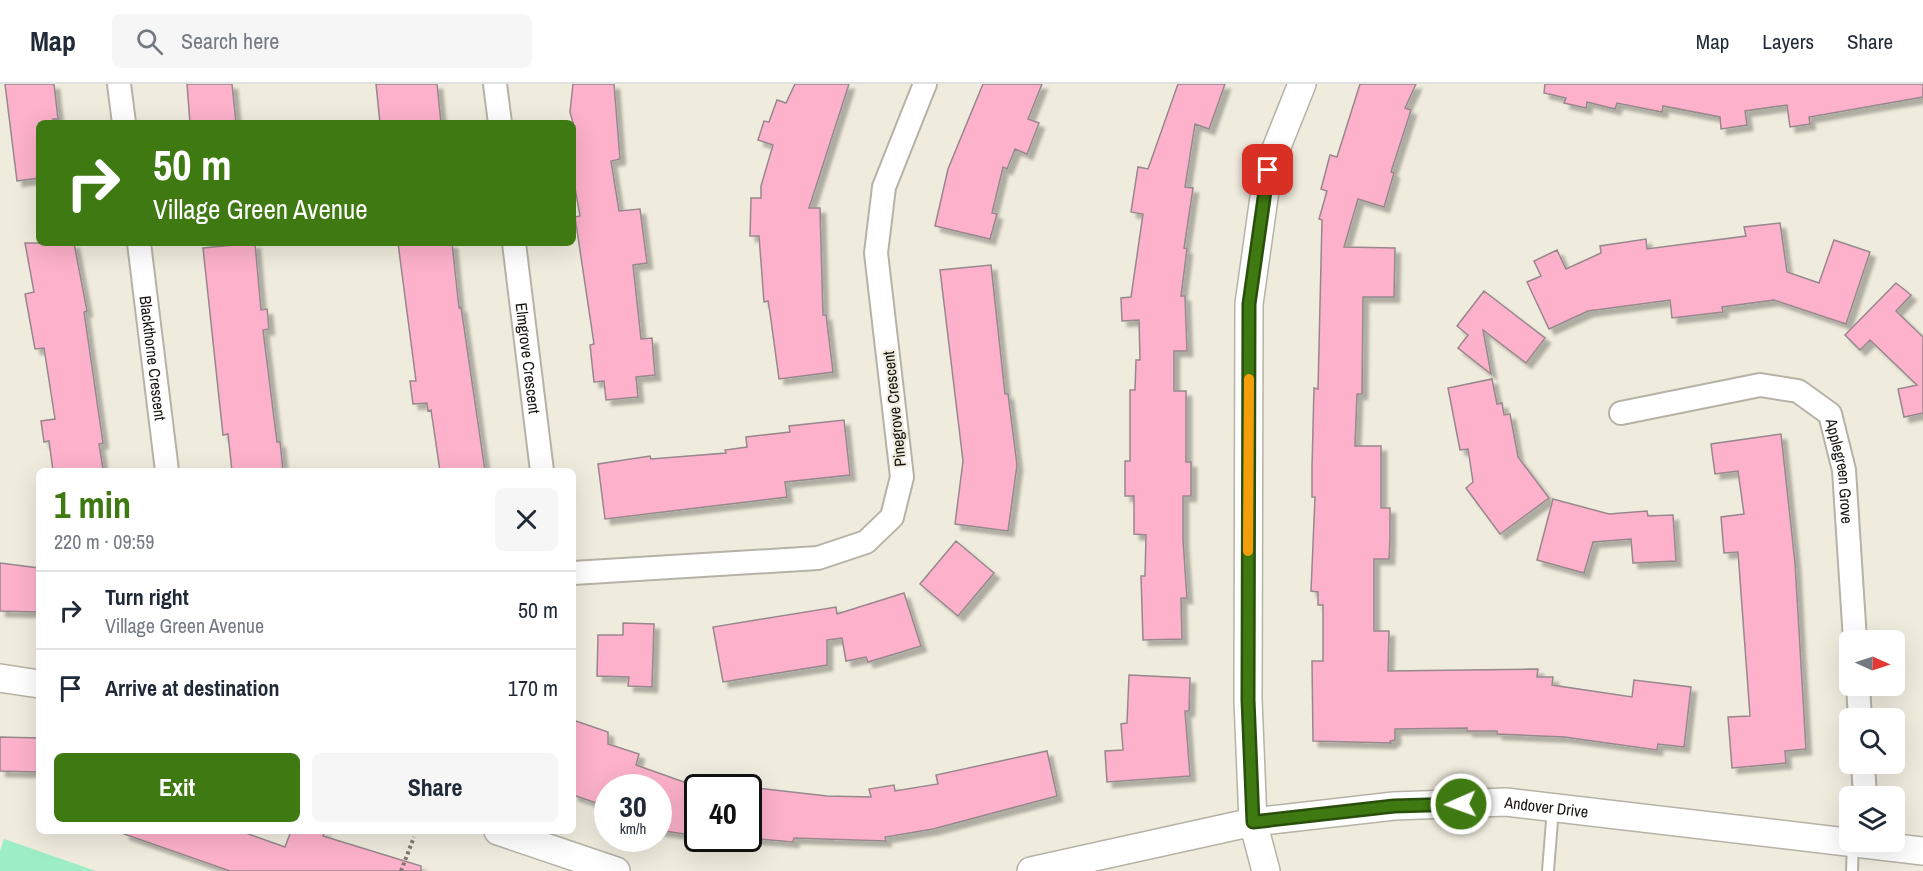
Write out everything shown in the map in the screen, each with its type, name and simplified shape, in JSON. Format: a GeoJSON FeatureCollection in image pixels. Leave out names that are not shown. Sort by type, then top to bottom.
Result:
{"type":"FeatureCollection","features":[{"type":"Feature","properties":{"kind":"street"},"geometry":{"type":"LineString","coordinates":[[119,84],[124,120]]}},
{"type":"Feature","properties":{"kind":"street"},"geometry":{"type":"LineString","coordinates":[[495,84],[500,120]]}},
{"type":"Feature","properties":{"kind":"street","name":"Pinegrove Crescent"},"geometry":{"type":"LineString","coordinates":[[576,573],[818,558],[866,542],[892,517],[902,477],[876,253],[884,187],[925,84]]}},
{"type":"Feature","properties":{"kind":"street"},"geometry":{"type":"LineString","coordinates":[[1266,871],[1253,822],[1248,700],[1249,304],[1268,170],[1302,84]]}},
{"type":"Feature","properties":{"kind":"street","name":"Blackthorne Crescent"},"geometry":{"type":"LineString","coordinates":[[139,246],[167,468]]}},
{"type":"Feature","properties":{"kind":"street","name":"Elmgrove Crescent"},"geometry":{"type":"LineString","coordinates":[[514,246],[542,468]]}},
{"type":"Feature","properties":{"kind":"street","name":"Applegreen Grove"},"geometry":{"type":"LineString","coordinates":[[1621,413],[1760,385],[1797,391],[1830,414],[1844,470],[1854,630]]}},
{"type":"Feature","properties":{"kind":"street"},"geometry":{"type":"LineString","coordinates":[[0,678],[36,684]]}},
{"type":"Feature","properties":{"kind":"street","name":"Andover Drive"},"geometry":{"type":"LineString","coordinates":[[1031,871],[1253,822],[1394,806],[1506,802],[1839,840]]}},
{"type":"Feature","properties":{"kind":"street"},"geometry":{"type":"LineString","coordinates":[[507,834],[616,871]]}},
{"type":"Feature","properties":{"kind":"street","name":"Andover Drive"},"geometry":{"type":"LineString","coordinates":[[1905,849],[1923,851]]}},
{"type":"Feature","properties":{"kind":"lane"},"geometry":{"type":"LineString","coordinates":[[1548,871],[1553,808]]}},
{"type":"Feature","properties":{"kind":"lane"},"geometry":{"type":"LineString","coordinates":[[1852,871],[1859,852]]}},
{"type":"Feature","properties":{"kind":"path"},"geometry":{"type":"LineString","coordinates":[[400,871],[414,837]]}},
{"type":"Feature","properties":{"kind":"green space"},"geometry":{"type":"Polygon","coordinates":[[[4,839],[96,871],[0,871],[0,851],[4,839]]]}},
{"type":"Feature","properties":{"kind":"building"},"geometry":{"type":"Polygon","coordinates":[[[5,84],[54,84],[58,119],[36,120],[36,178],[17,181],[5,84]]]}},
{"type":"Feature","properties":{"kind":"building"},"geometry":{"type":"Polygon","coordinates":[[[187,84],[232,84],[236,120],[190,120],[187,84]]]}},
{"type":"Feature","properties":{"kind":"building"},"geometry":{"type":"Polygon","coordinates":[[[376,84],[437,84],[441,120],[380,120],[376,84]]]}},
{"type":"Feature","properties":{"kind":"building"},"geometry":{"type":"Polygon","coordinates":[[[573,84],[614,84],[620,159],[611,161],[619,211],[640,209],[647,263],[633,265],[641,339],[652,338],[655,375],[636,377],[638,397],[606,400],[604,381],[594,382],[590,345],[594,344],[576,224],[576,217],[580,216],[576,194],[576,120],[572,120],[570,112],[573,84]]]}},
{"type":"Feature","properties":{"kind":"building"},"geometry":{"type":"Polygon","coordinates":[[[795,84],[849,84],[809,208],[820,208],[823,315],[826,315],[833,372],[779,379],[768,301],[764,302],[759,236],[750,236],[751,198],[761,198],[761,186],[773,145],[758,140],[764,121],[769,122],[777,100],[786,103],[795,84]]]}},
{"type":"Feature","properties":{"kind":"building"},"geometry":{"type":"Polygon","coordinates":[[[983,84],[1042,84],[1028,119],[1039,123],[1027,154],[1015,149],[1007,169],[1003,167],[992,213],[997,214],[990,239],[935,226],[948,169],[983,84]]]}},
{"type":"Feature","properties":{"kind":"building"},"geometry":{"type":"Polygon","coordinates":[[[1178,84],[1225,84],[1209,129],[1195,124],[1185,187],[1193,188],[1184,248],[1187,249],[1181,296],[1185,296],[1187,351],[1174,351],[1174,391],[1186,391],[1186,462],[1191,462],[1191,496],[1183,496],[1187,598],[1181,598],[1182,639],[1143,640],[1141,576],[1145,576],[1146,535],[1134,534],[1134,496],[1125,496],[1125,461],[1130,461],[1130,390],[1135,390],[1136,360],[1140,360],[1139,320],[1122,321],[1121,298],[1131,297],[1143,214],[1131,212],[1138,167],[1148,169],[1178,84]]]}},
{"type":"Feature","properties":{"kind":"building"},"geometry":{"type":"Polygon","coordinates":[[[1360,84],[1416,84],[1405,108],[1411,110],[1391,172],[1394,173],[1384,207],[1358,199],[1344,247],[1395,248],[1394,297],[1363,297],[1362,394],[1357,394],[1355,446],[1381,446],[1381,508],[1390,508],[1390,538],[1389,559],[1374,559],[1374,631],[1389,631],[1388,671],[1538,669],[1537,677],[1553,677],[1552,685],[1632,697],[1634,680],[1691,687],[1684,747],[1658,744],[1657,750],[1564,737],[1497,734],[1497,731],[1467,731],[1467,728],[1395,729],[1395,740],[1390,741],[1391,743],[1313,741],[1312,661],[1323,661],[1323,605],[1318,605],[1318,592],[1311,591],[1315,497],[1312,497],[1314,388],[1318,389],[1322,220],[1319,219],[1327,191],[1321,189],[1330,155],[1337,157],[1360,84]]]}},
{"type":"Feature","properties":{"kind":"building"},"geometry":{"type":"Polygon","coordinates":[[[1545,84],[1923,84],[1923,97],[1809,117],[1810,124],[1790,127],[1787,105],[1745,111],[1747,125],[1721,129],[1720,117],[1663,106],[1662,112],[1617,103],[1615,109],[1587,102],[1586,108],[1564,103],[1566,98],[1544,93],[1545,84]]]}},
{"type":"Feature","properties":{"kind":"building"},"geometry":{"type":"Polygon","coordinates":[[[1780,223],[1787,272],[1819,283],[1834,240],[1870,252],[1846,324],[1774,300],[1722,307],[1723,312],[1672,318],[1670,300],[1588,311],[1549,329],[1527,282],[1541,276],[1534,261],[1557,250],[1566,269],[1601,253],[1600,246],[1646,239],[1647,249],[1746,236],[1744,227],[1780,223]]]}},
{"type":"Feature","properties":{"kind":"building"},"geometry":{"type":"Polygon","coordinates":[[[25,243],[36,243],[36,246],[75,246],[87,311],[84,312],[103,443],[99,444],[103,468],[53,468],[49,441],[44,442],[41,421],[55,419],[44,348],[35,349],[25,294],[34,292],[25,243]]]}},
{"type":"Feature","properties":{"kind":"building"},"geometry":{"type":"Polygon","coordinates":[[[255,246],[261,310],[267,309],[269,329],[263,330],[277,442],[280,442],[283,468],[232,468],[228,434],[223,435],[203,248],[255,246]]]}},
{"type":"Feature","properties":{"kind":"building"},"geometry":{"type":"Polygon","coordinates":[[[398,246],[452,246],[459,308],[461,307],[485,468],[440,468],[431,410],[428,411],[427,403],[413,404],[410,381],[416,381],[398,246]]]}},
{"type":"Feature","properties":{"kind":"building"},"geometry":{"type":"Polygon","coordinates":[[[991,265],[1005,394],[1008,394],[1017,465],[1008,531],[955,524],[963,461],[940,270],[991,265]]]}},
{"type":"Feature","properties":{"kind":"building"},"geometry":{"type":"Polygon","coordinates":[[[1896,283],[1911,295],[1896,311],[1923,337],[1923,413],[1904,417],[1898,389],[1917,385],[1870,340],[1860,350],[1845,335],[1896,283]]]}},
{"type":"Feature","properties":{"kind":"building"},"geometry":{"type":"Polygon","coordinates":[[[1484,291],[1545,338],[1526,363],[1483,330],[1491,374],[1458,348],[1468,335],[1457,326],[1484,291]]]}},
{"type":"Feature","properties":{"kind":"building"},"geometry":{"type":"Polygon","coordinates":[[[1492,379],[1497,404],[1502,403],[1504,415],[1510,414],[1518,457],[1549,498],[1500,534],[1466,488],[1473,482],[1468,449],[1460,450],[1448,388],[1492,379]]]}},
{"type":"Feature","properties":{"kind":"building"},"geometry":{"type":"Polygon","coordinates":[[[844,420],[850,475],[785,482],[787,497],[605,519],[598,464],[650,456],[651,459],[726,453],[725,450],[747,447],[746,437],[790,432],[789,426],[844,420]]]}},
{"type":"Feature","properties":{"kind":"building"},"geometry":{"type":"Polygon","coordinates":[[[1781,434],[1795,563],[1806,749],[1785,751],[1786,763],[1732,768],[1728,717],[1750,716],[1738,552],[1724,553],[1721,517],[1744,514],[1738,471],[1715,474],[1711,444],[1781,434]]]}},
{"type":"Feature","properties":{"kind":"building"},"geometry":{"type":"Polygon","coordinates":[[[1553,499],[1609,514],[1647,511],[1648,516],[1673,515],[1676,561],[1633,563],[1631,539],[1593,542],[1584,573],[1537,560],[1553,499]]]}},
{"type":"Feature","properties":{"kind":"building"},"geometry":{"type":"Polygon","coordinates":[[[956,541],[994,573],[958,616],[920,584],[956,541]]]}},
{"type":"Feature","properties":{"kind":"building"},"geometry":{"type":"Polygon","coordinates":[[[0,563],[36,568],[36,612],[0,611],[0,563]]]}},
{"type":"Feature","properties":{"kind":"building"},"geometry":{"type":"Polygon","coordinates":[[[904,593],[921,646],[868,662],[866,657],[846,661],[842,638],[827,640],[827,665],[723,682],[713,627],[836,607],[837,614],[904,593]]]}},
{"type":"Feature","properties":{"kind":"building"},"geometry":{"type":"Polygon","coordinates":[[[623,623],[654,624],[652,687],[628,686],[629,677],[597,676],[598,635],[623,635],[623,623]]]}},
{"type":"Feature","properties":{"kind":"building"},"geometry":{"type":"Polygon","coordinates":[[[1129,675],[1190,678],[1189,711],[1185,711],[1190,776],[1107,782],[1105,751],[1123,750],[1121,724],[1127,723],[1129,675]]]}},
{"type":"Feature","properties":{"kind":"building"},"geometry":{"type":"Polygon","coordinates":[[[576,721],[608,732],[608,744],[639,754],[636,765],[661,774],[594,774],[594,802],[576,796],[576,721]]]}},
{"type":"Feature","properties":{"kind":"building"},"geometry":{"type":"Polygon","coordinates":[[[0,737],[36,738],[36,772],[0,771],[0,737]]]}},
{"type":"Feature","properties":{"kind":"building"},"geometry":{"type":"Polygon","coordinates":[[[1047,751],[1057,796],[933,829],[885,837],[886,841],[794,838],[793,842],[762,839],[762,789],[827,796],[871,797],[869,789],[894,785],[895,791],[938,784],[936,775],[1047,751]]]}},
{"type":"Feature","properties":{"kind":"building"},"geometry":{"type":"Polygon","coordinates":[[[672,778],[684,782],[684,834],[672,832],[672,778]]]}},
{"type":"Feature","properties":{"kind":"building"},"geometry":{"type":"Polygon","coordinates":[[[124,834],[248,834],[285,847],[290,834],[324,834],[323,836],[421,866],[421,871],[230,871],[124,834]]]}},
{"type":"Feature","properties":{"kind":"slow traffic"},"geometry":{"type":"LineString","coordinates":[[1248,551],[1249,379]]}},
{"type":"Feature","properties":{"kind":"route"},"geometry":{"type":"LineString","coordinates":[[1268,170],[1249,304],[1248,700],[1253,822],[1394,806],[1461,804]]}}]}
